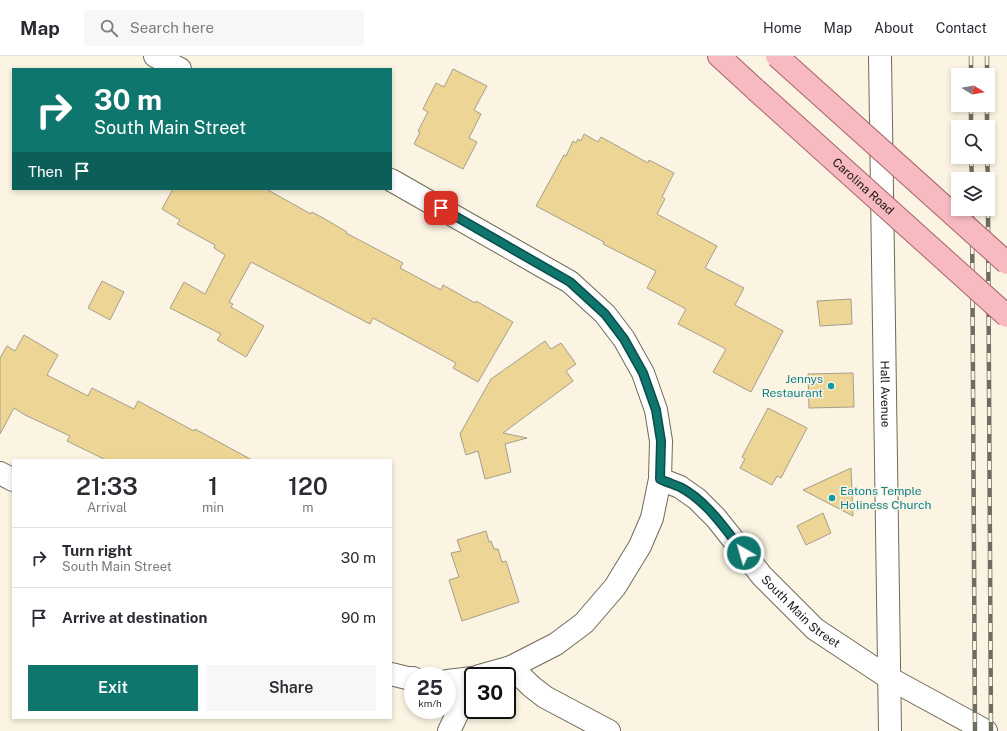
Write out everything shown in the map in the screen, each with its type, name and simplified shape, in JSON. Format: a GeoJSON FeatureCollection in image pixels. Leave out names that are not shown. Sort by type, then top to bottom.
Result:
{"type":"FeatureCollection","features":[{"type":"Feature","properties":{"kind":"main road","name":"Carolina Road"},"geometry":{"type":"LineString","coordinates":[[719,56],[1007,316]]}},
{"type":"Feature","properties":{"kind":"main road"},"geometry":{"type":"LineString","coordinates":[[777,56],[1007,263]]}},
{"type":"Feature","properties":{"kind":"street"},"geometry":{"type":"LineString","coordinates":[[155,56],[178,68]]}},
{"type":"Feature","properties":{"kind":"street","name":"Hall Avenue"},"geometry":{"type":"LineString","coordinates":[[880,56],[890,731]]}},
{"type":"Feature","properties":{"kind":"street"},"geometry":{"type":"LineString","coordinates":[[392,181],[570,282],[605,314],[624,339],[643,373],[656,410],[661,441],[660,479],[652,518],[640,546],[615,587],[584,623],[556,644],[511,667]]}},
{"type":"Feature","properties":{"kind":"street"},"geometry":{"type":"LineString","coordinates":[[0,473],[12,479]]}},
{"type":"Feature","properties":{"kind":"street","name":"South Main Street"},"geometry":{"type":"LineString","coordinates":[[660,479],[680,487],[698,499],[716,518],[762,576],[815,629],[889,678],[986,731]]}},
{"type":"Feature","properties":{"kind":"street"},"geometry":{"type":"LineString","coordinates":[[516,672],[545,697],[609,731]]}},
{"type":"Feature","properties":{"kind":"street"},"geometry":{"type":"LineString","coordinates":[[392,674],[404,677]]}},
{"type":"Feature","properties":{"kind":"street"},"geometry":{"type":"LineString","coordinates":[[449,731],[464,698]]}},
{"type":"Feature","properties":{"kind":"building"},"geometry":{"type":"Polygon","coordinates":[[[453,69],[487,86],[474,110],[481,114],[469,138],[477,142],[463,169],[414,144],[420,132],[418,131],[428,112],[423,109],[436,83],[444,87],[453,69]]]}},
{"type":"Feature","properties":{"kind":"building"},"geometry":{"type":"Polygon","coordinates":[[[584,134],[598,142],[601,137],[648,163],[649,160],[674,173],[662,197],[665,199],[657,214],[717,246],[705,268],[744,288],[735,305],[783,331],[751,392],[713,372],[726,349],[678,324],[686,309],[647,288],[656,271],[603,244],[604,242],[536,206],[564,155],[566,156],[573,141],[576,143],[578,139],[581,141],[584,134]]]}},
{"type":"Feature","properties":{"kind":"building"},"geometry":{"type":"Polygon","coordinates":[[[172,190],[268,190],[311,214],[312,212],[347,232],[346,233],[403,263],[400,268],[441,290],[443,285],[475,303],[476,301],[513,322],[478,382],[453,368],[456,363],[373,318],[370,324],[251,262],[229,302],[233,304],[231,307],[264,326],[246,357],[217,340],[221,334],[170,308],[184,282],[205,294],[225,255],[214,248],[215,245],[177,224],[180,220],[162,209],[172,190]]]}},
{"type":"Feature","properties":{"kind":"building"},"geometry":{"type":"Polygon","coordinates":[[[102,281],[124,292],[110,320],[88,308],[102,281]]]}},
{"type":"Feature","properties":{"kind":"building"},"geometry":{"type":"Polygon","coordinates":[[[851,299],[852,324],[820,326],[817,301],[851,299]]]}},
{"type":"Feature","properties":{"kind":"building"},"geometry":{"type":"Polygon","coordinates":[[[24,335],[58,355],[47,375],[88,396],[92,388],[134,409],[138,401],[194,431],[195,429],[250,459],[104,459],[67,441],[70,436],[25,415],[14,408],[0,434],[0,358],[7,346],[15,351],[24,335]]]}},
{"type":"Feature","properties":{"kind":"building"},"geometry":{"type":"Polygon","coordinates":[[[545,341],[551,349],[561,343],[576,364],[566,371],[573,381],[503,433],[527,438],[505,444],[511,472],[485,479],[478,451],[466,455],[460,434],[491,379],[545,341]]]}},
{"type":"Feature","properties":{"kind":"building","name":"Jennys Restaurant"},"geometry":{"type":"Polygon","coordinates":[[[853,373],[854,407],[809,408],[808,374],[853,373]]]}},
{"type":"Feature","properties":{"kind":"building"},"geometry":{"type":"Polygon","coordinates":[[[768,408],[807,428],[781,478],[777,476],[772,485],[740,468],[745,459],[742,457],[768,408]]]}},
{"type":"Feature","properties":{"kind":"building"},"geometry":{"type":"Polygon","coordinates":[[[851,468],[853,516],[803,490],[851,468]]]}},
{"type":"Feature","properties":{"kind":"building"},"geometry":{"type":"Polygon","coordinates":[[[823,513],[831,533],[806,545],[797,526],[823,513]]]}},
{"type":"Feature","properties":{"kind":"building"},"geometry":{"type":"Polygon","coordinates":[[[486,531],[489,542],[491,541],[494,549],[498,549],[502,562],[506,561],[519,602],[462,621],[449,580],[459,577],[451,553],[461,551],[457,540],[486,531]]]}},
{"type":"Feature","properties":{"kind":"railway"},"geometry":{"type":"LineString","coordinates":[[971,56],[971,68]]}},
{"type":"Feature","properties":{"kind":"railway"},"geometry":{"type":"LineString","coordinates":[[987,56],[987,68]]}},
{"type":"Feature","properties":{"kind":"railway"},"geometry":{"type":"LineString","coordinates":[[971,112],[971,120]]}},
{"type":"Feature","properties":{"kind":"railway"},"geometry":{"type":"LineString","coordinates":[[987,112],[987,120]]}},
{"type":"Feature","properties":{"kind":"railway"},"geometry":{"type":"LineString","coordinates":[[971,164],[972,172]]}},
{"type":"Feature","properties":{"kind":"railway"},"geometry":{"type":"LineString","coordinates":[[987,164],[988,172]]}},
{"type":"Feature","properties":{"kind":"railway"},"geometry":{"type":"LineString","coordinates":[[972,216],[975,731]]}},
{"type":"Feature","properties":{"kind":"railway"},"geometry":{"type":"LineString","coordinates":[[988,216],[991,731]]}},
{"type":"Feature","properties":{"kind":"place","name":"Jennys Restaurant"},"geometry":{"type":"Point","coordinates":[831,386]}},
{"type":"Feature","properties":{"kind":"place","name":"Eatons Temple Holiness Church"},"geometry":{"type":"Point","coordinates":[832,498]}},
{"type":"Feature","properties":{"kind":"route"},"geometry":{"type":"LineString","coordinates":[[441,208],[570,282],[605,314],[624,339],[643,373],[656,410],[661,441],[660,479],[680,487],[698,499],[716,518],[744,553]]}}]}
